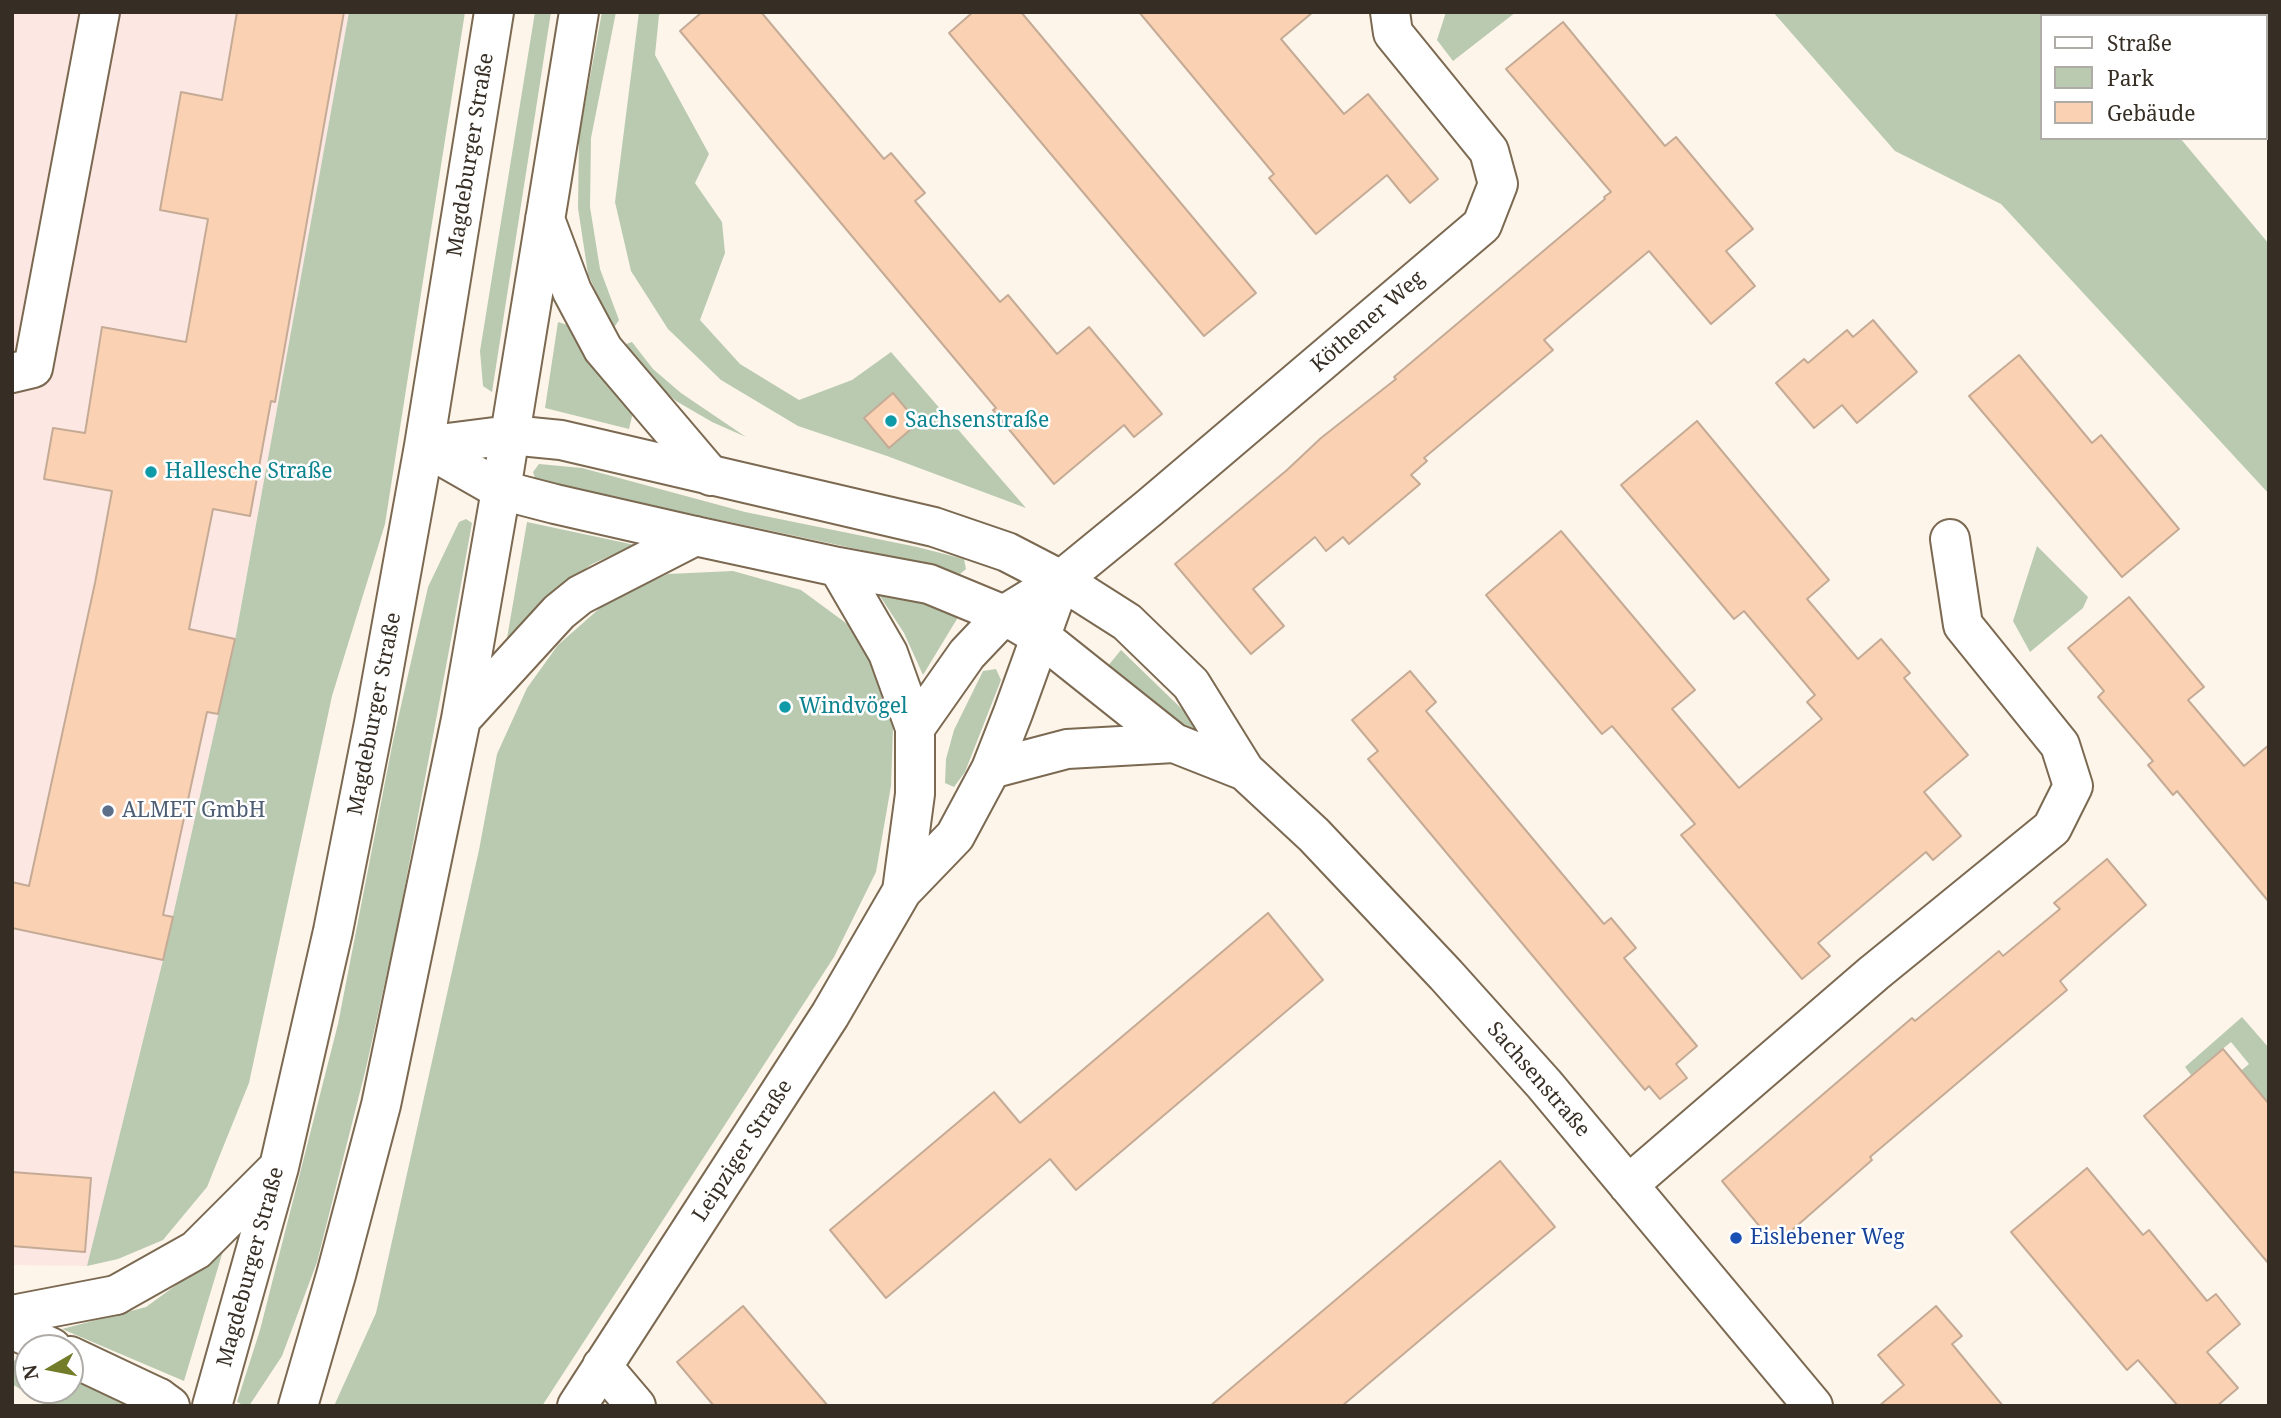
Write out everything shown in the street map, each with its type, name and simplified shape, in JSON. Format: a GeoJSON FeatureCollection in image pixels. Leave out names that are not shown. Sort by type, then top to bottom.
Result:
{"type":"FeatureCollection","features":[{"type":"Feature","properties":{"kind":"street"},"geometry":{"type":"LineString","coordinates":[[12,373],[33,368],[100,12]]}},
{"type":"Feature","properties":{"kind":"street","name":"Magdeburger Straße"},"geometry":{"type":"LineString","coordinates":[[212,1406],[279,1167],[341,892],[424,446],[494,12]]}},
{"type":"Feature","properties":{"kind":"street"},"geometry":{"type":"LineString","coordinates":[[298,1406],[381,1105],[461,719],[579,12]]}},
{"type":"Feature","properties":{"kind":"street","name":"Köthener Weg"},"geometry":{"type":"LineString","coordinates":[[1061,580],[1482,225],[1498,184],[1489,151],[1393,33],[1390,12]]}},
{"type":"Feature","properties":{"kind":"street"},"geometry":{"type":"LineString","coordinates":[[544,216],[572,291],[603,349],[711,476]]}},
{"type":"Feature","properties":{"kind":"street","name":"Sachsenstraße"},"geometry":{"type":"LineString","coordinates":[[424,446],[510,435],[562,439],[934,527],[1007,552],[1061,580],[1127,622],[1191,684],[1245,771],[1314,835],[1544,1084],[1813,1406]]}},
{"type":"Feature","properties":{"kind":"street","name":"Sachsenstraße"},"geometry":{"type":"LineString","coordinates":[[424,446],[501,489],[555,504],[838,567],[929,584],[1004,615],[1041,637],[1174,743],[1245,771]]}},
{"type":"Feature","properties":{"kind":"street"},"geometry":{"type":"LineString","coordinates":[[461,719],[559,612],[580,595],[695,536]]}},
{"type":"Feature","properties":{"kind":"street"},"geometry":{"type":"LineString","coordinates":[[1628,1185],[1874,973],[2052,828],[2063,807],[2073,786],[2060,745],[1963,625],[1950,539]]}},
{"type":"Feature","properties":{"kind":"street","name":"Leipziger Straße"},"geometry":{"type":"LineString","coordinates":[[838,567],[888,653],[915,728],[915,794],[902,891]]}},
{"type":"Feature","properties":{"kind":"street"},"geometry":{"type":"LineString","coordinates":[[915,728],[967,654],[1004,615],[1061,580]]}},
{"type":"Feature","properties":{"kind":"street","name":"Leipziger Straße"},"geometry":{"type":"LineString","coordinates":[[577,1406],[823,1027],[902,891],[955,836],[991,769],[1061,580]]}},
{"type":"Feature","properties":{"kind":"street"},"geometry":{"type":"LineString","coordinates":[[991,769],[1067,749],[1174,743]]}},
{"type":"Feature","properties":{"kind":"street"},"geometry":{"type":"LineString","coordinates":[[12,1315],[116,1295],[196,1250],[279,1167]]}},
{"type":"Feature","properties":{"kind":"street"},"geometry":{"type":"LineString","coordinates":[[84,1363],[164,1402]]}},
{"type":"Feature","properties":{"kind":"street"},"geometry":{"type":"LineString","coordinates":[[602,1366],[636,1406]]}},
{"type":"Feature","properties":{"kind":"shaded area"},"geometry":{"type":"Polygon","coordinates":[[[12,12],[349,12],[235,640],[163,960],[87,1266],[12,1265],[12,12]]]}},
{"type":"Feature","properties":{"kind":"green space"},"geometry":{"type":"Polygon","coordinates":[[[349,12],[465,12],[385,524],[332,696],[249,1083],[207,1187],[163,1240],[118,1259],[87,1266],[163,960],[235,640],[349,12]]]}},
{"type":"Feature","properties":{"kind":"green space"},"geometry":{"type":"Polygon","coordinates":[[[535,12],[551,12],[492,392],[483,386],[480,351],[535,12]]]}},
{"type":"Feature","properties":{"kind":"green space"},"geometry":{"type":"Polygon","coordinates":[[[602,12],[616,12],[591,138],[590,207],[600,269],[619,320],[613,329],[588,274],[578,208],[579,137],[602,12]]]}},
{"type":"Feature","properties":{"kind":"green space"},"geometry":{"type":"Polygon","coordinates":[[[639,12],[662,12],[659,15],[655,55],[709,154],[695,183],[722,222],[725,253],[700,320],[740,364],[799,400],[852,380],[891,352],[1026,508],[798,426],[721,380],[668,329],[631,271],[615,202],[639,12]]]}},
{"type":"Feature","properties":{"kind":"green space"},"geometry":{"type":"Polygon","coordinates":[[[1446,12],[1516,12],[1453,61],[1437,40],[1446,12]]]}},
{"type":"Feature","properties":{"kind":"green space"},"geometry":{"type":"Polygon","coordinates":[[[1773,12],[2074,12],[2076,14],[2039,14],[2039,140],[2182,140],[2269,244],[2269,494],[2001,204],[1895,151],[1773,12]]]}},
{"type":"Feature","properties":{"kind":"green space"},"geometry":{"type":"Polygon","coordinates":[[[558,322],[571,326],[633,412],[629,429],[545,408],[558,322]]]}},
{"type":"Feature","properties":{"kind":"green space"},"geometry":{"type":"Polygon","coordinates":[[[632,342],[653,369],[681,393],[746,437],[712,422],[676,401],[647,375],[623,345],[632,342]]]}},
{"type":"Feature","properties":{"kind":"green space"},"geometry":{"type":"Polygon","coordinates":[[[539,464],[582,468],[745,512],[917,547],[964,559],[966,569],[960,574],[909,560],[536,481],[533,472],[539,464]]]}},
{"type":"Feature","properties":{"kind":"green space"},"geometry":{"type":"Polygon","coordinates":[[[466,519],[472,523],[453,629],[398,923],[366,1068],[317,1262],[282,1356],[249,1406],[245,1406],[237,1402],[260,1330],[338,1024],[393,741],[428,587],[459,522],[466,519]]]}},
{"type":"Feature","properties":{"kind":"green space"},"geometry":{"type":"Polygon","coordinates":[[[527,522],[635,545],[592,564],[543,599],[506,644],[527,522]]]}},
{"type":"Feature","properties":{"kind":"green space"},"geometry":{"type":"Polygon","coordinates":[[[2037,546],[2088,597],[2083,608],[2030,652],[2013,621],[2037,546]]]}},
{"type":"Feature","properties":{"kind":"green space"},"geometry":{"type":"Polygon","coordinates":[[[733,571],[801,590],[850,626],[881,676],[893,728],[891,786],[876,872],[834,957],[542,1406],[334,1406],[376,1313],[479,850],[497,754],[527,688],[558,645],[609,600],[668,574],[733,571]]]}},
{"type":"Feature","properties":{"kind":"green space"},"geometry":{"type":"Polygon","coordinates":[[[878,593],[918,599],[960,614],[923,675],[904,633],[878,593]]]}},
{"type":"Feature","properties":{"kind":"green space"},"geometry":{"type":"Polygon","coordinates":[[[1121,650],[1218,744],[1213,750],[1107,667],[1121,650]]]}},
{"type":"Feature","properties":{"kind":"green space"},"geometry":{"type":"Polygon","coordinates":[[[996,669],[1001,680],[965,772],[954,787],[945,783],[946,759],[954,730],[983,671],[996,669]]]}},
{"type":"Feature","properties":{"kind":"green space"},"geometry":{"type":"Polygon","coordinates":[[[2242,1017],[2269,1048],[2269,1129],[2208,1098],[2249,1064],[2231,1042],[2191,1075],[2185,1067],[2242,1017]]]}},
{"type":"Feature","properties":{"kind":"green space"},"geometry":{"type":"Polygon","coordinates":[[[223,1251],[184,1381],[84,1338],[84,1334],[74,1334],[62,1329],[146,1307],[223,1251]]]}},
{"type":"Feature","properties":{"kind":"green space"},"geometry":{"type":"Polygon","coordinates":[[[12,1360],[14,1385],[12,1384],[12,1360]]]}},
{"type":"Feature","properties":{"kind":"green space"},"geometry":{"type":"Polygon","coordinates":[[[84,1382],[129,1406],[45,1404],[84,1404],[84,1382]]]}},
{"type":"Feature","properties":{"kind":"building"},"geometry":{"type":"Polygon","coordinates":[[[237,12],[344,12],[275,402],[271,401],[250,516],[213,509],[189,629],[235,639],[218,714],[207,712],[163,915],[173,917],[163,960],[12,928],[12,882],[29,886],[95,583],[112,491],[44,479],[53,428],[85,433],[102,327],[186,342],[208,219],[160,210],[181,92],[222,100],[237,12]]]}},
{"type":"Feature","properties":{"kind":"building"},"geometry":{"type":"Polygon","coordinates":[[[702,12],[761,12],[884,159],[891,153],[925,193],[915,201],[1000,302],[1008,295],[1057,354],[1089,327],[1162,414],[1134,437],[1124,425],[1054,484],[993,410],[996,408],[680,31],[702,12]]]}},
{"type":"Feature","properties":{"kind":"building"},"geometry":{"type":"Polygon","coordinates":[[[973,12],[1021,12],[1256,293],[1204,336],[949,33],[973,12]]]}},
{"type":"Feature","properties":{"kind":"building"},"geometry":{"type":"Polygon","coordinates":[[[1139,12],[1313,12],[1281,39],[1344,114],[1368,94],[1438,179],[1410,203],[1387,175],[1316,234],[1269,178],[1274,174],[1139,12]]]}},
{"type":"Feature","properties":{"kind":"building"},"geometry":{"type":"Polygon","coordinates":[[[1563,22],[1665,146],[1676,137],[1753,229],[1726,251],[1755,286],[1711,324],[1649,251],[1544,340],[1553,350],[1424,458],[1427,461],[1411,475],[1420,484],[1349,544],[1343,537],[1326,551],[1315,537],[1253,589],[1284,626],[1251,654],[1175,564],[1321,438],[1396,379],[1394,377],[1611,192],[1506,69],[1563,22]]]}},
{"type":"Feature","properties":{"kind":"building"},"geometry":{"type":"Polygon","coordinates":[[[1873,320],[1917,372],[1857,423],[1842,405],[1814,428],[1776,383],[1804,359],[1808,363],[1847,330],[1853,337],[1873,320]]]}},
{"type":"Feature","properties":{"kind":"building"},"geometry":{"type":"Polygon","coordinates":[[[2019,355],[2092,443],[2101,435],[2179,529],[2122,577],[1969,396],[2019,355]]]}},
{"type":"Feature","properties":{"kind":"building","name":"Sachsenstraße"},"geometry":{"type":"Polygon","coordinates":[[[893,393],[918,423],[889,448],[864,418],[893,393]]]}},
{"type":"Feature","properties":{"kind":"building"},"geometry":{"type":"Polygon","coordinates":[[[1697,421],[1829,580],[1807,599],[1858,659],[1881,639],[1910,673],[1904,678],[1968,755],[1924,792],[1961,836],[1933,860],[1926,852],[1818,943],[1830,956],[1802,979],[1681,835],[1695,824],[1612,726],[1602,734],[1486,595],[1561,531],[1695,690],[1672,709],[1739,788],[1822,719],[1807,702],[1815,695],[1744,611],[1734,619],[1621,485],[1697,421]]]}},
{"type":"Feature","properties":{"kind":"building"},"geometry":{"type":"Polygon","coordinates":[[[2129,597],[2204,687],[2188,700],[2244,766],[2269,745],[2269,902],[2177,791],[2173,795],[2148,765],[2153,761],[2098,697],[2104,691],[2068,648],[2129,597]]]}},
{"type":"Feature","properties":{"kind":"building"},"geometry":{"type":"Polygon","coordinates":[[[1410,671],[1436,702],[1426,711],[1604,924],[1611,918],[1636,948],[1624,958],[1697,1046],[1676,1064],[1687,1078],[1660,1099],[1649,1086],[1645,1090],[1368,759],[1378,751],[1352,720],[1410,671]]]}},
{"type":"Feature","properties":{"kind":"building"},"geometry":{"type":"Polygon","coordinates":[[[2107,859],[2146,905],[2060,981],[2067,990],[1870,1157],[1872,1160],[1775,1245],[1722,1181],[1912,1018],[1915,1021],[1999,951],[2003,956],[2060,909],[2054,903],[2107,859]]]}},
{"type":"Feature","properties":{"kind":"building"},"geometry":{"type":"Polygon","coordinates":[[[1268,913],[1323,980],[1076,1190],[1050,1159],[886,1298],[830,1230],[994,1092],[1020,1123],[1268,913]]]}},
{"type":"Feature","properties":{"kind":"building"},"geometry":{"type":"Polygon","coordinates":[[[2223,1049],[2269,1104],[2269,1264],[2144,1116],[2223,1049]]]}},
{"type":"Feature","properties":{"kind":"building"},"geometry":{"type":"Polygon","coordinates":[[[1500,1161],[1555,1227],[1342,1406],[1210,1406],[1500,1161]]]}},
{"type":"Feature","properties":{"kind":"building"},"geometry":{"type":"Polygon","coordinates":[[[2087,1168],[2143,1235],[2149,1230],[2207,1301],[2216,1294],[2240,1324],[2207,1352],[2238,1388],[2217,1406],[2178,1406],[2138,1360],[2127,1370],[2011,1232],[2087,1168]]]}},
{"type":"Feature","properties":{"kind":"building"},"geometry":{"type":"Polygon","coordinates":[[[12,1172],[91,1178],[85,1252],[12,1246],[12,1172]]]}},
{"type":"Feature","properties":{"kind":"building"},"geometry":{"type":"Polygon","coordinates":[[[743,1306],[828,1406],[714,1406],[677,1362],[743,1306]]]}},
{"type":"Feature","properties":{"kind":"building"},"geometry":{"type":"Polygon","coordinates":[[[1936,1306],[1962,1336],[1952,1344],[2003,1406],[1879,1406],[1904,1385],[1878,1355],[1936,1306]]]}},
{"type":"Feature","properties":{"kind":"place","name":"Sachsenstraße"},"geometry":{"type":"Point","coordinates":[891,421]}},
{"type":"Feature","properties":{"kind":"place","name":"Hallesche Straße"},"geometry":{"type":"Point","coordinates":[151,472]}},
{"type":"Feature","properties":{"kind":"place","name":"Windvögel"},"geometry":{"type":"Point","coordinates":[785,707]}},
{"type":"Feature","properties":{"kind":"place","name":"ALMET GmbH"},"geometry":{"type":"Point","coordinates":[108,811]}},
{"type":"Feature","properties":{"kind":"place","name":"Eislebener Weg"},"geometry":{"type":"Point","coordinates":[1736,1238]}}]}
